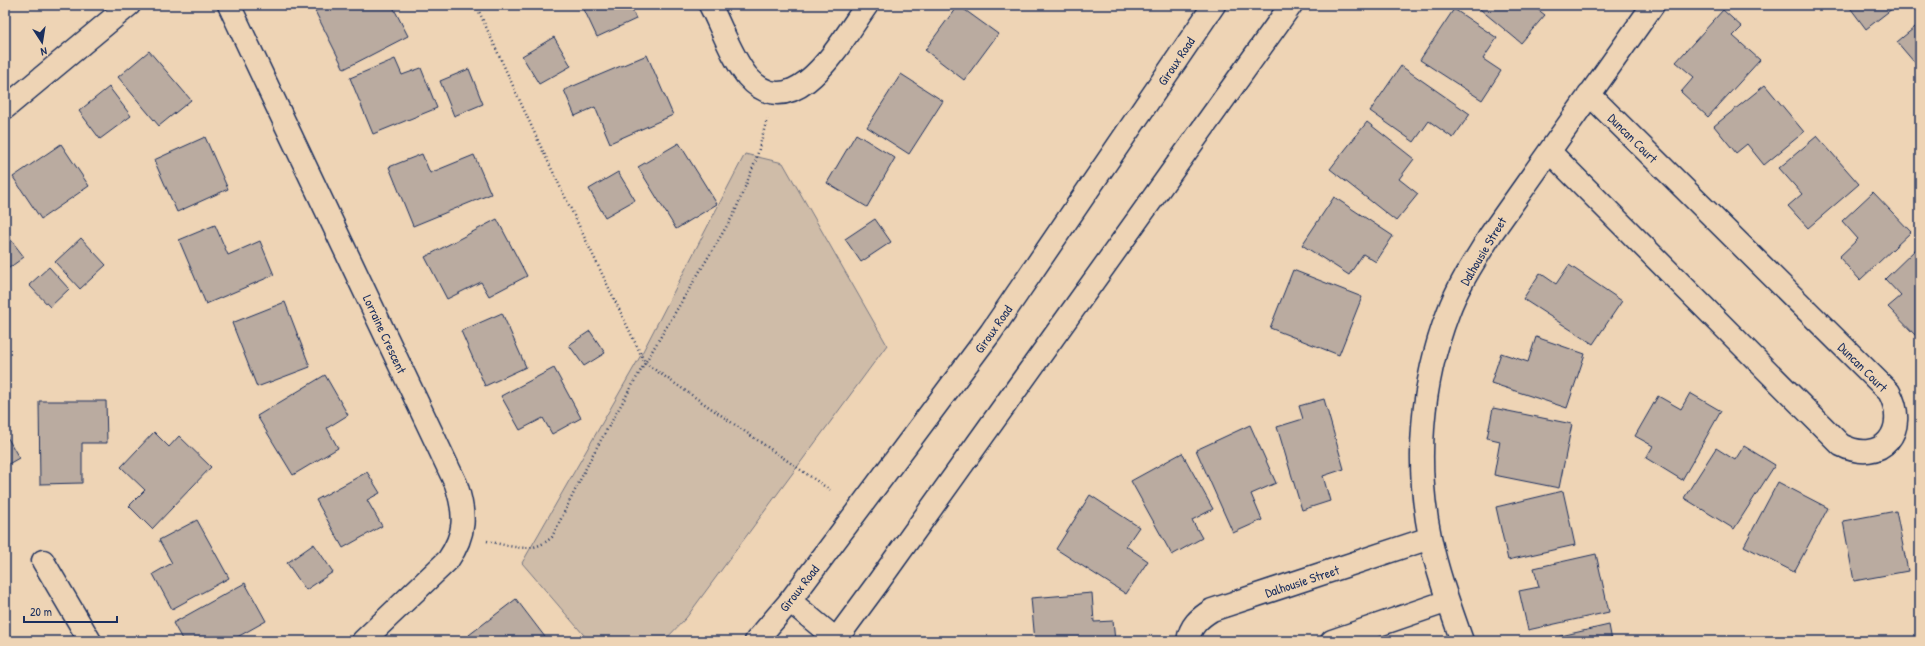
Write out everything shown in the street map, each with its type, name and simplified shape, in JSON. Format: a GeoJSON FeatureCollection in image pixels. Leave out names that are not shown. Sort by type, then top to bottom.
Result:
{"type":"FeatureCollection","features":[{"type":"Feature","properties":{"kind":"street"},"geometry":{"type":"LineString","coordinates":[[5,108],[129,5]]}},
{"type":"Feature","properties":{"kind":"street","name":"Lorraine Crescent"},"geometry":{"type":"LineString","coordinates":[[229,5],[456,484],[462,501],[463,516],[461,535],[456,549],[448,560],[363,641]]}},
{"type":"Feature","properties":{"kind":"street"},"geometry":{"type":"LineString","coordinates":[[710,5],[738,62],[747,75],[764,90],[774,93],[787,92],[811,80],[821,70],[867,5]]}},
{"type":"Feature","properties":{"kind":"street","name":"Giroux Road"},"geometry":{"type":"LineString","coordinates":[[756,641],[790,601],[991,332],[1214,5]]}},
{"type":"Feature","properties":{"kind":"street"},"geometry":{"type":"LineString","coordinates":[[790,601],[836,640],[1291,5]]}},
{"type":"Feature","properties":{"kind":"street","name":"Dalhousie Street"},"geometry":{"type":"LineString","coordinates":[[1462,641],[1448,601],[1430,538],[1424,497],[1422,456],[1424,422],[1436,350],[1448,312],[1468,272],[1491,234],[1653,5]]}},
{"type":"Feature","properties":{"kind":"street","name":"Duncan Court"},"geometry":{"type":"LineString","coordinates":[[1550,152],[1841,445],[1860,452],[1880,448],[1888,442],[1893,434],[1897,413],[1895,403],[1889,392],[1589,94]]}},
{"type":"Feature","properties":{"kind":"street","name":"Dalhousie Street"},"geometry":{"type":"LineString","coordinates":[[1188,641],[1189,632],[1194,625],[1212,610],[1430,538]]}},
{"type":"Feature","properties":{"kind":"street"},"geometry":{"type":"LineString","coordinates":[[43,561],[90,641]]}},
{"type":"Feature","properties":{"kind":"street"},"geometry":{"type":"LineString","coordinates":[[1332,641],[1448,601]]}},
{"type":"Feature","properties":{"kind":"path"},"geometry":{"type":"LineString","coordinates":[[476,5],[541,147],[645,363],[830,490]]}},
{"type":"Feature","properties":{"kind":"path"},"geometry":{"type":"LineString","coordinates":[[461,535],[527,548],[540,546],[552,537],[593,454],[645,363],[734,214],[756,160],[774,93]]}},
{"type":"Feature","properties":{"kind":"shaded area"},"geometry":{"type":"Polygon","coordinates":[[[745,154],[783,163],[887,345],[686,618],[664,641],[589,641],[522,563],[641,355],[745,154]]]}},
{"type":"Feature","properties":{"kind":"building"},"geometry":{"type":"Polygon","coordinates":[[[327,5],[392,5],[408,36],[344,69],[315,11],[327,5]]]}},
{"type":"Feature","properties":{"kind":"building"},"geometry":{"type":"Polygon","coordinates":[[[582,5],[630,5],[636,19],[597,37],[582,5]]]}},
{"type":"Feature","properties":{"kind":"building"},"geometry":{"type":"Polygon","coordinates":[[[958,5],[998,34],[964,80],[925,50],[958,5]]]}},
{"type":"Feature","properties":{"kind":"building"},"geometry":{"type":"Polygon","coordinates":[[[1475,5],[1532,5],[1545,15],[1521,43],[1475,5]]]}},
{"type":"Feature","properties":{"kind":"building"},"geometry":{"type":"Polygon","coordinates":[[[1848,5],[1897,5],[1866,29],[1848,5]]]}},
{"type":"Feature","properties":{"kind":"building"},"geometry":{"type":"Polygon","coordinates":[[[1454,9],[1497,38],[1483,59],[1501,71],[1482,100],[1420,60],[1454,9]]]}},
{"type":"Feature","properties":{"kind":"building"},"geometry":{"type":"Polygon","coordinates":[[[1723,10],[1742,27],[1733,36],[1760,60],[1708,117],[1681,92],[1694,77],[1676,62],[1723,10]]]}},
{"type":"Feature","properties":{"kind":"building"},"geometry":{"type":"Polygon","coordinates":[[[1920,23],[1920,69],[1897,42],[1920,23]]]}},
{"type":"Feature","properties":{"kind":"building"},"geometry":{"type":"Polygon","coordinates":[[[554,37],[571,66],[539,84],[522,56],[554,37]]]}},
{"type":"Feature","properties":{"kind":"building"},"geometry":{"type":"Polygon","coordinates":[[[149,51],[191,100],[159,126],[118,77],[149,51]]]}},
{"type":"Feature","properties":{"kind":"building"},"geometry":{"type":"Polygon","coordinates":[[[647,55],[673,115],[610,143],[595,107],[575,116],[564,90],[647,55]]]}},
{"type":"Feature","properties":{"kind":"building"},"geometry":{"type":"Polygon","coordinates":[[[395,59],[402,75],[421,68],[437,108],[373,134],[350,78],[395,59]]]}},
{"type":"Feature","properties":{"kind":"building"},"geometry":{"type":"Polygon","coordinates":[[[1401,66],[1470,114],[1453,138],[1429,121],[1414,142],[1370,111],[1401,66]]]}},
{"type":"Feature","properties":{"kind":"building"},"geometry":{"type":"Polygon","coordinates":[[[469,69],[483,104],[454,116],[440,81],[469,69]]]}},
{"type":"Feature","properties":{"kind":"building"},"geometry":{"type":"Polygon","coordinates":[[[901,74],[943,101],[909,154],[867,127],[901,74]]]}},
{"type":"Feature","properties":{"kind":"building"},"geometry":{"type":"Polygon","coordinates":[[[1765,85],[1804,132],[1764,165],[1747,144],[1736,153],[1714,126],[1765,85]]]}},
{"type":"Feature","properties":{"kind":"building"},"geometry":{"type":"Polygon","coordinates":[[[109,87],[131,116],[100,139],[79,111],[109,87]]]}},
{"type":"Feature","properties":{"kind":"building"},"geometry":{"type":"Polygon","coordinates":[[[1367,122],[1414,159],[1399,179],[1418,194],[1396,221],[1330,169],[1367,122]]]}},
{"type":"Feature","properties":{"kind":"building"},"geometry":{"type":"Polygon","coordinates":[[[856,134],[895,158],[867,207],[827,183],[856,134]]]}},
{"type":"Feature","properties":{"kind":"building"},"geometry":{"type":"Polygon","coordinates":[[[1817,136],[1859,184],[1808,228],[1788,206],[1802,194],[1779,168],[1817,136]]]}},
{"type":"Feature","properties":{"kind":"building"},"geometry":{"type":"Polygon","coordinates":[[[205,137],[228,189],[177,212],[154,160],[205,137]]]}},
{"type":"Feature","properties":{"kind":"building"},"geometry":{"type":"Polygon","coordinates":[[[679,143],[717,204],[676,229],[638,167],[679,143]]]}},
{"type":"Feature","properties":{"kind":"building"},"geometry":{"type":"Polygon","coordinates":[[[61,144],[89,186],[41,219],[13,177],[61,144]]]}},
{"type":"Feature","properties":{"kind":"building"},"geometry":{"type":"Polygon","coordinates":[[[422,154],[430,173],[474,155],[491,194],[413,226],[389,167],[422,154]]]}},
{"type":"Feature","properties":{"kind":"building"},"geometry":{"type":"Polygon","coordinates":[[[618,172],[635,200],[605,217],[589,189],[618,172]]]}},
{"type":"Feature","properties":{"kind":"building"},"geometry":{"type":"Polygon","coordinates":[[[1873,192],[1911,232],[1860,280],[1839,257],[1858,239],[1842,221],[1873,192]]]}},
{"type":"Feature","properties":{"kind":"building"},"geometry":{"type":"Polygon","coordinates":[[[1334,197],[1393,236],[1376,262],[1363,254],[1349,275],[1302,245],[1334,197]]]}},
{"type":"Feature","properties":{"kind":"building"},"geometry":{"type":"Polygon","coordinates":[[[497,219],[527,276],[489,296],[481,282],[447,299],[425,257],[497,219]]]}},
{"type":"Feature","properties":{"kind":"building"},"geometry":{"type":"Polygon","coordinates":[[[875,219],[891,242],[861,262],[845,239],[875,219]]]}},
{"type":"Feature","properties":{"kind":"building"},"geometry":{"type":"Polygon","coordinates":[[[215,225],[228,255],[260,241],[274,275],[206,304],[179,240],[215,225]]]}},
{"type":"Feature","properties":{"kind":"building"},"geometry":{"type":"Polygon","coordinates":[[[5,232],[24,257],[5,271],[5,232]]]}},
{"type":"Feature","properties":{"kind":"building"},"geometry":{"type":"Polygon","coordinates":[[[81,238],[106,265],[80,289],[55,262],[81,238]]]}},
{"type":"Feature","properties":{"kind":"building"},"geometry":{"type":"Polygon","coordinates":[[[1917,248],[1920,252],[1920,334],[1917,337],[1888,307],[1901,296],[1885,279],[1917,248]]]}},
{"type":"Feature","properties":{"kind":"building"},"geometry":{"type":"Polygon","coordinates":[[[1569,265],[1622,301],[1593,344],[1523,299],[1540,273],[1556,284],[1569,265]]]}},
{"type":"Feature","properties":{"kind":"building"},"geometry":{"type":"Polygon","coordinates":[[[49,267],[69,289],[50,307],[29,285],[49,267]]]}},
{"type":"Feature","properties":{"kind":"building"},"geometry":{"type":"Polygon","coordinates":[[[1293,270],[1362,297],[1339,355],[1270,328],[1293,270]]]}},
{"type":"Feature","properties":{"kind":"building"},"geometry":{"type":"Polygon","coordinates":[[[285,302],[310,367],[257,387],[232,323],[285,302]]]}},
{"type":"Feature","properties":{"kind":"building"},"geometry":{"type":"Polygon","coordinates":[[[502,313],[526,367],[485,386],[461,331],[502,313]]]}},
{"type":"Feature","properties":{"kind":"building"},"geometry":{"type":"Polygon","coordinates":[[[590,331],[605,353],[584,366],[569,345],[590,331]]]}},
{"type":"Feature","properties":{"kind":"building"},"geometry":{"type":"Polygon","coordinates":[[[1536,337],[1585,354],[1567,408],[1491,383],[1501,353],[1528,362],[1536,337]]]}},
{"type":"Feature","properties":{"kind":"building"},"geometry":{"type":"Polygon","coordinates":[[[554,368],[581,418],[552,434],[543,418],[520,430],[501,396],[554,368]]]}},
{"type":"Feature","properties":{"kind":"building"},"geometry":{"type":"Polygon","coordinates":[[[325,375],[348,415],[327,428],[338,448],[293,475],[257,416],[325,375]]]}},
{"type":"Feature","properties":{"kind":"building"},"geometry":{"type":"Polygon","coordinates":[[[1690,393],[1721,411],[1682,480],[1646,458],[1653,446],[1635,436],[1658,396],[1681,409],[1690,393]]]}},
{"type":"Feature","properties":{"kind":"building"},"geometry":{"type":"Polygon","coordinates":[[[1324,399],[1344,469],[1323,476],[1330,501],[1302,510],[1277,427],[1303,419],[1299,406],[1324,399]]]}},
{"type":"Feature","properties":{"kind":"building"},"geometry":{"type":"Polygon","coordinates":[[[39,401],[106,401],[107,443],[82,443],[82,483],[40,484],[39,401]]]}},
{"type":"Feature","properties":{"kind":"building"},"geometry":{"type":"Polygon","coordinates":[[[1493,408],[1572,424],[1559,488],[1494,475],[1500,441],[1487,438],[1493,408]]]}},
{"type":"Feature","properties":{"kind":"building"},"geometry":{"type":"Polygon","coordinates":[[[1250,425],[1276,483],[1251,494],[1262,520],[1233,533],[1196,450],[1250,425]]]}},
{"type":"Feature","properties":{"kind":"building"},"geometry":{"type":"Polygon","coordinates":[[[154,432],[169,447],[179,436],[211,467],[152,529],[129,506],[145,490],[121,467],[154,432]]]}},
{"type":"Feature","properties":{"kind":"building"},"geometry":{"type":"Polygon","coordinates":[[[5,433],[19,458],[5,466],[5,433]]]}},
{"type":"Feature","properties":{"kind":"building"},"geometry":{"type":"Polygon","coordinates":[[[1744,446],[1775,465],[1734,529],[1684,498],[1716,448],[1735,460],[1744,446]]]}},
{"type":"Feature","properties":{"kind":"building"},"geometry":{"type":"Polygon","coordinates":[[[1182,453],[1213,509],[1192,520],[1202,538],[1172,555],[1131,481],[1182,453]]]}},
{"type":"Feature","properties":{"kind":"building"},"geometry":{"type":"Polygon","coordinates":[[[367,472],[380,493],[367,500],[382,526],[343,548],[316,500],[367,472]]]}},
{"type":"Feature","properties":{"kind":"building"},"geometry":{"type":"Polygon","coordinates":[[[1778,482],[1828,508],[1794,572],[1744,546],[1778,482]]]}},
{"type":"Feature","properties":{"kind":"building"},"geometry":{"type":"Polygon","coordinates":[[[1563,491],[1575,545],[1508,560],[1496,507],[1563,491]]]}},
{"type":"Feature","properties":{"kind":"building"},"geometry":{"type":"Polygon","coordinates":[[[1090,495],[1139,527],[1126,546],[1148,561],[1126,594],[1056,549],[1090,495]]]}},
{"type":"Feature","properties":{"kind":"building"},"geometry":{"type":"Polygon","coordinates":[[[1896,511],[1908,571],[1854,581],[1843,521],[1896,511]]]}},
{"type":"Feature","properties":{"kind":"building"},"geometry":{"type":"Polygon","coordinates":[[[197,520],[229,578],[172,609],[153,574],[172,563],[159,540],[197,520]]]}},
{"type":"Feature","properties":{"kind":"building"},"geometry":{"type":"Polygon","coordinates":[[[314,544],[333,572],[306,590],[287,563],[314,544]]]}},
{"type":"Feature","properties":{"kind":"building"},"geometry":{"type":"Polygon","coordinates":[[[1596,554],[1609,612],[1528,630],[1519,591],[1539,587],[1534,568],[1596,554]]]}},
{"type":"Feature","properties":{"kind":"building"},"geometry":{"type":"Polygon","coordinates":[[[245,583],[266,621],[232,641],[183,641],[173,623],[245,583]]]}},
{"type":"Feature","properties":{"kind":"building"},"geometry":{"type":"Polygon","coordinates":[[[1092,593],[1094,622],[1113,621],[1115,641],[1035,641],[1031,598],[1092,593]]]}},
{"type":"Feature","properties":{"kind":"building"},"geometry":{"type":"Polygon","coordinates":[[[516,599],[545,637],[540,641],[474,641],[469,635],[516,599]]]}},
{"type":"Feature","properties":{"kind":"building"},"geometry":{"type":"Polygon","coordinates":[[[1609,625],[1612,641],[1553,641],[1552,638],[1609,625]]]}}]}
